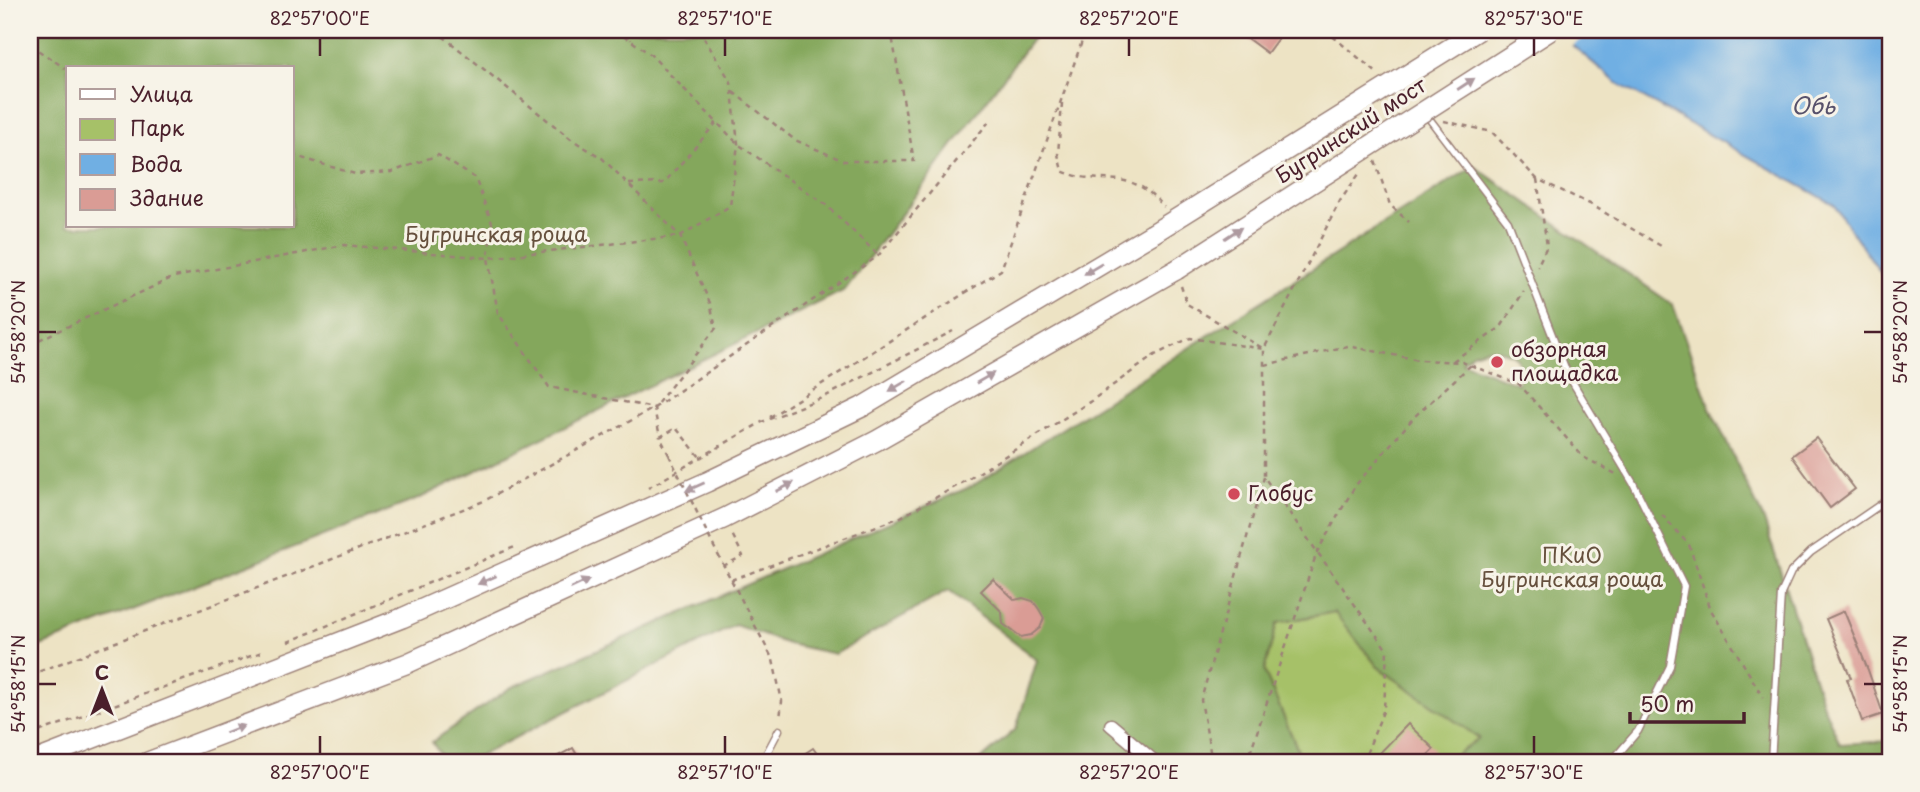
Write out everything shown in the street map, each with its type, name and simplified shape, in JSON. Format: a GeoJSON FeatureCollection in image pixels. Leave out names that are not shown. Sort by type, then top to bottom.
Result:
{"type":"FeatureCollection","features":[{"type":"Feature","properties":{"kind":"main road"},"geometry":{"type":"LineString","coordinates":[[32,762],[402,618],[707,482],[862,407],[1152,234],[1479,30]]}},
{"type":"Feature","properties":{"kind":"main road","name":"Бугринский мост"},"geometry":{"type":"LineString","coordinates":[[148,762],[408,663],[724,518],[876,441],[1175,270],[1551,30]]}},
{"type":"Feature","properties":{"kind":"street"},"geometry":{"type":"LineString","coordinates":[[1111,725],[1156,762]]}},
{"type":"Feature","properties":{"kind":"lane"},"geometry":{"type":"LineString","coordinates":[[1428,117],[1508,222],[1567,373],[1633,483],[1684,586],[1670,666],[1638,731],[1611,762]]}},
{"type":"Feature","properties":{"kind":"lane"},"geometry":{"type":"LineString","coordinates":[[1771,762],[1781,594],[1791,572],[1811,552],[1889,498]]}},
{"type":"Feature","properties":{"kind":"lane"},"geometry":{"type":"LineString","coordinates":[[762,762],[779,730]]}},
{"type":"Feature","properties":{"kind":"path"},"geometry":{"type":"LineString","coordinates":[[435,30],[571,139],[601,158],[680,236],[710,303],[716,328],[654,408],[660,437],[723,566],[773,660],[782,701],[779,730]]}},
{"type":"Feature","properties":{"kind":"path"},"geometry":{"type":"LineString","coordinates":[[616,30],[650,54],[738,144],[827,205],[878,256]]}},
{"type":"Feature","properties":{"kind":"path"},"geometry":{"type":"LineString","coordinates":[[627,30],[631,41]]}},
{"type":"Feature","properties":{"kind":"path"},"geometry":{"type":"LineString","coordinates":[[30,344],[174,276],[344,245],[488,258],[680,236],[730,206],[738,144],[732,82],[699,30]]}},
{"type":"Feature","properties":{"kind":"path"},"geometry":{"type":"LineString","coordinates":[[733,92],[795,140],[844,161],[914,161],[891,30]]}},
{"type":"Feature","properties":{"kind":"path"},"geometry":{"type":"LineString","coordinates":[[643,491],[762,422],[1001,270],[1086,30]]}},
{"type":"Feature","properties":{"kind":"path"},"geometry":{"type":"LineString","coordinates":[[1325,30],[1377,74]]}},
{"type":"Feature","properties":{"kind":"path"},"geometry":{"type":"LineString","coordinates":[[30,45],[66,69]]}},
{"type":"Feature","properties":{"kind":"path"},"geometry":{"type":"LineString","coordinates":[[1063,95],[1058,154],[1062,171],[1077,177],[1122,179],[1144,187],[1168,212]]}},
{"type":"Feature","properties":{"kind":"path"},"geometry":{"type":"LineString","coordinates":[[1428,117],[1492,132],[1537,179],[1590,204],[1661,246]]}},
{"type":"Feature","properties":{"kind":"path"},"geometry":{"type":"LineString","coordinates":[[30,675],[484,501],[654,408],[878,256],[992,118]]}},
{"type":"Feature","properties":{"kind":"path"},"geometry":{"type":"LineString","coordinates":[[629,184],[664,183],[717,122]]}},
{"type":"Feature","properties":{"kind":"path"},"geometry":{"type":"LineString","coordinates":[[1373,154],[1390,205],[1409,222]]}},
{"type":"Feature","properties":{"kind":"path"},"geometry":{"type":"LineString","coordinates":[[294,156],[355,174],[392,172],[438,155],[475,177],[492,223],[488,258],[498,313],[549,387],[654,408]]}},
{"type":"Feature","properties":{"kind":"path"},"geometry":{"type":"LineString","coordinates":[[1212,762],[1201,700],[1264,477],[1264,349],[1340,201]]}},
{"type":"Feature","properties":{"kind":"path"},"geometry":{"type":"LineString","coordinates":[[1175,270],[1188,304],[1264,349]]}},
{"type":"Feature","properties":{"kind":"path"},"geometry":{"type":"LineString","coordinates":[[762,422],[824,397],[953,331]]}},
{"type":"Feature","properties":{"kind":"path"},"geometry":{"type":"LineString","coordinates":[[731,580],[901,517],[968,479],[1091,401],[1154,355],[1190,338],[1264,349]]}},
{"type":"Feature","properties":{"kind":"path"},"geometry":{"type":"LineString","coordinates":[[1265,365],[1348,346],[1419,360],[1461,362]]}},
{"type":"Feature","properties":{"kind":"path"},"geometry":{"type":"LineString","coordinates":[[1247,762],[1317,552],[1354,486],[1415,416],[1471,365]]}},
{"type":"Feature","properties":{"kind":"path"},"geometry":{"type":"LineString","coordinates":[[660,437],[676,428],[700,457]]}},
{"type":"Feature","properties":{"kind":"path"},"geometry":{"type":"LineString","coordinates":[[1264,477],[1387,650],[1384,709],[1363,762]]}},
{"type":"Feature","properties":{"kind":"path"},"geometry":{"type":"LineString","coordinates":[[723,566],[743,556],[724,518]]}},
{"type":"Feature","properties":{"kind":"path"},"geometry":{"type":"LineString","coordinates":[[288,642],[517,546]]}},
{"type":"Feature","properties":{"kind":"path"},"geometry":{"type":"LineString","coordinates":[[30,735],[262,652]]}},
{"type":"Feature","properties":{"kind":"green space","name":"Бугринская роща"},"geometry":{"type":"Polygon","coordinates":[[[30,30],[1039,30],[845,290],[418,499],[30,650],[30,30]]]}},
{"type":"Feature","properties":{"kind":"green space","name":"ПКиО Бугринская роща"},"geometry":{"type":"Polygon","coordinates":[[[1474,166],[1673,305],[1710,408],[1764,520],[1823,705],[1840,744],[1890,741],[1890,762],[1446,762],[1479,738],[1378,667],[1334,612],[1277,623],[1264,671],[1303,762],[978,762],[1016,729],[1037,660],[948,591],[835,654],[788,644],[735,625],[468,762],[445,762],[432,742],[510,688],[972,486],[1474,166]],[[1488,348],[1472,353],[1462,362],[1518,384],[1518,361],[1511,354],[1488,348]]]}},
{"type":"Feature","properties":{"kind":"green space"},"geometry":{"type":"Polygon","coordinates":[[[1335,612],[1378,667],[1480,738],[1446,762],[1303,762],[1264,671],[1277,623],[1335,612]]]}},
{"type":"Feature","properties":{"kind":"water","name":"Обь"},"geometry":{"type":"Polygon","coordinates":[[[1554,30],[1890,30],[1890,286],[1833,204],[1617,83],[1554,30]]]}},
{"type":"Feature","properties":{"kind":"pier"},"geometry":{"type":"Polygon","coordinates":[[[1550,30],[1597,30],[1569,47],[1550,30]]]}},
{"type":"Feature","properties":{"kind":"building"},"geometry":{"type":"Polygon","coordinates":[[[1236,30],[1284,30],[1267,53],[1236,30]]]}},
{"type":"Feature","properties":{"kind":"building"},"geometry":{"type":"Polygon","coordinates":[[[1816,438],[1855,489],[1830,508],[1792,456],[1816,438]]]}},
{"type":"Feature","properties":{"kind":"building"},"geometry":{"type":"Polygon","coordinates":[[[993,579],[1015,600],[1023,598],[1033,601],[1044,618],[1040,628],[1031,635],[1021,637],[1003,624],[1002,612],[981,591],[993,579]]]}},
{"type":"Feature","properties":{"kind":"building"},"geometry":{"type":"Polygon","coordinates":[[[1844,611],[1883,714],[1862,721],[1847,679],[1851,678],[1826,619],[1844,611]]]}},
{"type":"Feature","properties":{"kind":"building"},"geometry":{"type":"Polygon","coordinates":[[[1408,724],[1434,749],[1421,762],[1371,762],[1408,724]]]}},
{"type":"Feature","properties":{"kind":"building"},"geometry":{"type":"Polygon","coordinates":[[[573,748],[581,762],[547,762],[573,748]]]}},
{"type":"Feature","properties":{"kind":"building"},"geometry":{"type":"Polygon","coordinates":[[[813,748],[823,762],[792,762],[813,748]]]}},
{"type":"Feature","properties":{"kind":"place","name":"обзорная площадка"},"geometry":{"type":"Point","coordinates":[1497,362]}},
{"type":"Feature","properties":{"kind":"place","name":"Глобус"},"geometry":{"type":"Point","coordinates":[1234,494]}}]}
